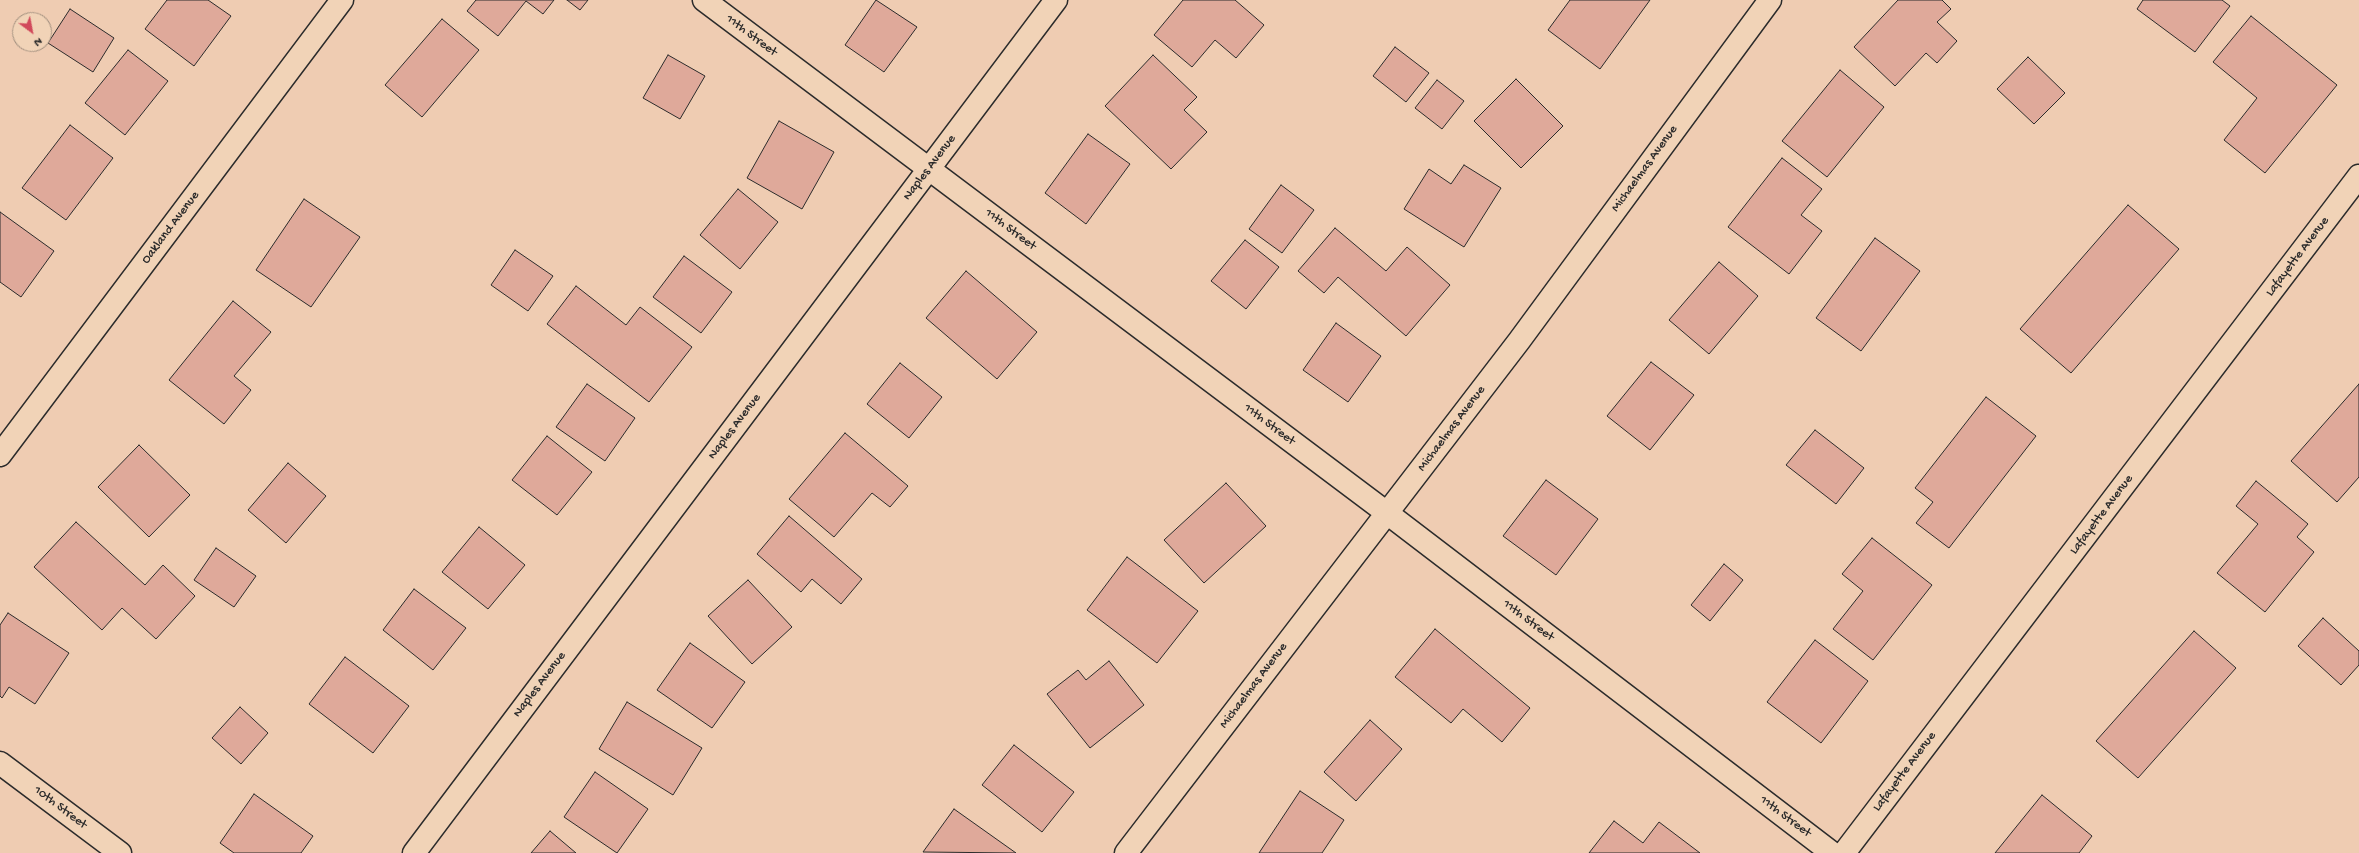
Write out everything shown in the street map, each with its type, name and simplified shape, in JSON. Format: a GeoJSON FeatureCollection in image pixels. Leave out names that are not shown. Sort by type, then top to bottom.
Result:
{"type":"FeatureCollection","features":[{"type":"Feature","properties":{"kind":"street","name":"Oakland Avenue"},"geometry":{"type":"LineString","coordinates":[[0,455],[342,0]]}},
{"type":"Feature","properties":{"kind":"street","name":"11th Street"},"geometry":{"type":"LineString","coordinates":[[704,0],[1387,513],[1832,853]]}},
{"type":"Feature","properties":{"kind":"street","name":"Naples Avenue"},"geometry":{"type":"LineString","coordinates":[[414,853],[1056,0]]}},
{"type":"Feature","properties":{"kind":"street","name":"Michaelmas Avenue"},"geometry":{"type":"LineString","coordinates":[[1126,853],[1519,341],[1770,0]]}},
{"type":"Feature","properties":{"kind":"street","name":"Lafayette Avenue"},"geometry":{"type":"LineString","coordinates":[[1844,853],[2359,176]]}},
{"type":"Feature","properties":{"kind":"street","name":"10th Street"},"geometry":{"type":"LineString","coordinates":[[0,763],[120,853]]}},
{"type":"Feature","properties":{"kind":"building"},"geometry":{"type":"Polygon","coordinates":[[[167,0],[208,0],[231,16],[194,66],[145,29],[167,0]]]}},
{"type":"Feature","properties":{"kind":"building"},"geometry":{"type":"Polygon","coordinates":[[[476,0],[554,0],[543,14],[526,1],[498,36],[467,11],[476,0]]]}},
{"type":"Feature","properties":{"kind":"building"},"geometry":{"type":"Polygon","coordinates":[[[567,0],[588,0],[580,10],[567,0]]]}},
{"type":"Feature","properties":{"kind":"building"},"geometry":{"type":"Polygon","coordinates":[[[876,0],[917,27],[884,72],[845,45],[876,0]]]}},
{"type":"Feature","properties":{"kind":"building"},"geometry":{"type":"Polygon","coordinates":[[[1183,0],[1235,0],[1264,25],[1236,58],[1215,40],[1192,67],[1154,35],[1183,0]]]}},
{"type":"Feature","properties":{"kind":"building"},"geometry":{"type":"Polygon","coordinates":[[[1570,0],[1650,0],[1600,69],[1548,30],[1570,0]]]}},
{"type":"Feature","properties":{"kind":"building"},"geometry":{"type":"Polygon","coordinates":[[[1898,0],[1942,0],[1951,9],[1937,22],[1957,41],[1937,63],[1926,53],[1895,86],[1854,47],[1898,0]]]}},
{"type":"Feature","properties":{"kind":"building"},"geometry":{"type":"Polygon","coordinates":[[[2143,0],[2222,0],[2230,6],[2195,52],[2137,9],[2143,0]]]}},
{"type":"Feature","properties":{"kind":"building"},"geometry":{"type":"Polygon","coordinates":[[[70,9],[114,38],[93,72],[52,46],[52,37],[70,9]]]}},
{"type":"Feature","properties":{"kind":"building"},"geometry":{"type":"Polygon","coordinates":[[[2251,16],[2337,85],[2265,173],[2224,140],[2257,98],[2213,62],[2251,16]]]}},
{"type":"Feature","properties":{"kind":"building"},"geometry":{"type":"Polygon","coordinates":[[[442,19],[479,50],[422,117],[385,85],[442,19]]]}},
{"type":"Feature","properties":{"kind":"building"},"geometry":{"type":"Polygon","coordinates":[[[1395,47],[1429,73],[1406,102],[1373,76],[1395,47]]]}},
{"type":"Feature","properties":{"kind":"building"},"geometry":{"type":"Polygon","coordinates":[[[128,50],[168,81],[125,135],[85,103],[128,50]]]}},
{"type":"Feature","properties":{"kind":"building"},"geometry":{"type":"Polygon","coordinates":[[[668,55],[705,76],[680,119],[643,98],[668,55]]]}},
{"type":"Feature","properties":{"kind":"building"},"geometry":{"type":"Polygon","coordinates":[[[1153,55],[1197,97],[1184,110],[1207,132],[1171,169],[1105,106],[1153,55]]]}},
{"type":"Feature","properties":{"kind":"building"},"geometry":{"type":"Polygon","coordinates":[[[2028,57],[2065,93],[2034,124],[1997,89],[2028,57]]]}},
{"type":"Feature","properties":{"kind":"building"},"geometry":{"type":"Polygon","coordinates":[[[1840,70],[1884,107],[1827,177],[1782,141],[1840,70]]]}},
{"type":"Feature","properties":{"kind":"building"},"geometry":{"type":"Polygon","coordinates":[[[1516,79],[1563,126],[1521,168],[1474,121],[1516,79]]]}},
{"type":"Feature","properties":{"kind":"building"},"geometry":{"type":"Polygon","coordinates":[[[1437,80],[1464,101],[1442,129],[1415,108],[1437,80]]]}},
{"type":"Feature","properties":{"kind":"building"},"geometry":{"type":"Polygon","coordinates":[[[779,121],[834,152],[802,209],[747,178],[779,121]]]}},
{"type":"Feature","properties":{"kind":"building"},"geometry":{"type":"Polygon","coordinates":[[[70,125],[113,158],[66,220],[22,188],[70,125]]]}},
{"type":"Feature","properties":{"kind":"building"},"geometry":{"type":"Polygon","coordinates":[[[1088,134],[1130,164],[1086,224],[1045,193],[1088,134]]]}},
{"type":"Feature","properties":{"kind":"building"},"geometry":{"type":"Polygon","coordinates":[[[1782,158],[1822,189],[1801,215],[1822,231],[1789,274],[1728,227],[1782,158]]]}},
{"type":"Feature","properties":{"kind":"building"},"geometry":{"type":"Polygon","coordinates":[[[1464,165],[1501,188],[1464,247],[1404,209],[1429,169],[1451,184],[1464,165]]]}},
{"type":"Feature","properties":{"kind":"building"},"geometry":{"type":"Polygon","coordinates":[[[1281,185],[1314,210],[1282,253],[1249,229],[1281,185]]]}},
{"type":"Feature","properties":{"kind":"building"},"geometry":{"type":"Polygon","coordinates":[[[738,189],[778,222],[740,269],[700,235],[738,189]]]}},
{"type":"Feature","properties":{"kind":"building"},"geometry":{"type":"Polygon","coordinates":[[[304,199],[360,237],[311,307],[256,270],[304,199]]]}},
{"type":"Feature","properties":{"kind":"building"},"geometry":{"type":"Polygon","coordinates":[[[2128,205],[2179,249],[2071,373],[2020,329],[2128,205]]]}},
{"type":"Feature","properties":{"kind":"building"},"geometry":{"type":"Polygon","coordinates":[[[0,212],[54,251],[21,297],[0,282],[0,212]]]}},
{"type":"Feature","properties":{"kind":"building"},"geometry":{"type":"Polygon","coordinates":[[[1335,228],[1386,271],[1407,247],[1450,285],[1406,336],[1338,277],[1324,293],[1298,271],[1335,228]]]}},
{"type":"Feature","properties":{"kind":"building"},"geometry":{"type":"Polygon","coordinates":[[[1875,238],[1920,271],[1861,351],[1816,318],[1875,238]]]}},
{"type":"Feature","properties":{"kind":"building"},"geometry":{"type":"Polygon","coordinates":[[[1245,240],[1279,267],[1246,309],[1211,281],[1245,240]]]}},
{"type":"Feature","properties":{"kind":"building"},"geometry":{"type":"Polygon","coordinates":[[[515,250],[553,276],[528,311],[491,285],[515,250]]]}},
{"type":"Feature","properties":{"kind":"building"},"geometry":{"type":"Polygon","coordinates":[[[684,256],[732,292],[701,333],[653,297],[684,256]]]}},
{"type":"Feature","properties":{"kind":"building"},"geometry":{"type":"Polygon","coordinates":[[[1719,262],[1758,296],[1709,354],[1669,320],[1719,262]]]}},
{"type":"Feature","properties":{"kind":"building"},"geometry":{"type":"Polygon","coordinates":[[[966,271],[1037,332],[997,379],[926,318],[966,271]]]}},
{"type":"Feature","properties":{"kind":"building"},"geometry":{"type":"Polygon","coordinates":[[[576,286],[626,325],[640,307],[692,347],[649,402],[547,324],[576,286]]]}},
{"type":"Feature","properties":{"kind":"building"},"geometry":{"type":"Polygon","coordinates":[[[233,301],[271,332],[234,376],[251,390],[224,424],[169,380],[233,301]]]}},
{"type":"Feature","properties":{"kind":"building"},"geometry":{"type":"Polygon","coordinates":[[[1336,323],[1381,356],[1348,402],[1303,370],[1336,323]]]}},
{"type":"Feature","properties":{"kind":"building"},"geometry":{"type":"Polygon","coordinates":[[[1651,362],[1694,395],[1650,450],[1607,416],[1651,362]]]}},
{"type":"Feature","properties":{"kind":"building"},"geometry":{"type":"Polygon","coordinates":[[[900,363],[942,397],[909,438],[867,404],[900,363]]]}},
{"type":"Feature","properties":{"kind":"building"},"geometry":{"type":"Polygon","coordinates":[[[587,384],[635,418],[605,461],[556,427],[587,384]]]}},
{"type":"Feature","properties":{"kind":"building"},"geometry":{"type":"Polygon","coordinates":[[[2359,384],[2359,477],[2337,502],[2291,461],[2359,384]]]}},
{"type":"Feature","properties":{"kind":"building"},"geometry":{"type":"Polygon","coordinates":[[[1986,397],[2036,436],[1949,548],[1916,523],[1933,502],[1915,488],[1986,397]]]}},
{"type":"Feature","properties":{"kind":"building"},"geometry":{"type":"Polygon","coordinates":[[[1815,430],[1864,468],[1836,504],[1786,465],[1815,430]]]}},
{"type":"Feature","properties":{"kind":"building"},"geometry":{"type":"Polygon","coordinates":[[[845,433],[908,486],[890,507],[872,493],[834,537],[789,499],[845,433]]]}},
{"type":"Feature","properties":{"kind":"building"},"geometry":{"type":"Polygon","coordinates":[[[547,436],[592,472],[557,515],[512,480],[547,436]]]}},
{"type":"Feature","properties":{"kind":"building"},"geometry":{"type":"Polygon","coordinates":[[[139,445],[190,495],[149,537],[98,487],[139,445]]]}},
{"type":"Feature","properties":{"kind":"building"},"geometry":{"type":"Polygon","coordinates":[[[288,463],[326,496],[286,543],[248,510],[288,463]]]}},
{"type":"Feature","properties":{"kind":"building"},"geometry":{"type":"Polygon","coordinates":[[[1546,480],[1598,519],[1556,575],[1503,536],[1546,480]]]}},
{"type":"Feature","properties":{"kind":"building"},"geometry":{"type":"Polygon","coordinates":[[[2256,481],[2308,524],[2297,537],[2314,552],[2265,612],[2217,573],[2258,524],[2236,506],[2256,481]]]}},
{"type":"Feature","properties":{"kind":"building"},"geometry":{"type":"Polygon","coordinates":[[[1226,483],[1266,526],[1204,583],[1164,540],[1226,483]]]}},
{"type":"Feature","properties":{"kind":"building"},"geometry":{"type":"Polygon","coordinates":[[[789,516],[862,579],[841,604],[812,579],[801,592],[757,554],[789,516]]]}},
{"type":"Feature","properties":{"kind":"building"},"geometry":{"type":"Polygon","coordinates":[[[76,522],[145,585],[163,565],[195,596],[156,639],[122,608],[102,630],[34,567],[76,522]]]}},
{"type":"Feature","properties":{"kind":"building"},"geometry":{"type":"Polygon","coordinates":[[[479,527],[525,565],[488,609],[442,572],[479,527]]]}},
{"type":"Feature","properties":{"kind":"building"},"geometry":{"type":"Polygon","coordinates":[[[1872,538],[1932,585],[1873,660],[1833,629],[1863,591],[1842,574],[1872,538]]]}},
{"type":"Feature","properties":{"kind":"building"},"geometry":{"type":"Polygon","coordinates":[[[216,548],[256,576],[234,607],[194,580],[216,548]]]}},
{"type":"Feature","properties":{"kind":"building"},"geometry":{"type":"Polygon","coordinates":[[[1127,557],[1198,611],[1157,663],[1087,610],[1127,557]]]}},
{"type":"Feature","properties":{"kind":"building"},"geometry":{"type":"Polygon","coordinates":[[[1724,564],[1743,580],[1710,621],[1691,605],[1724,564]]]}},
{"type":"Feature","properties":{"kind":"building"},"geometry":{"type":"Polygon","coordinates":[[[748,580],[792,627],[752,664],[708,616],[748,580]]]}},
{"type":"Feature","properties":{"kind":"building"},"geometry":{"type":"Polygon","coordinates":[[[414,589],[466,628],[433,670],[383,630],[414,589]]]}},
{"type":"Feature","properties":{"kind":"building"},"geometry":{"type":"Polygon","coordinates":[[[8,613],[69,653],[35,704],[9,687],[2,698],[0,696],[0,625],[8,613]]]}},
{"type":"Feature","properties":{"kind":"building"},"geometry":{"type":"Polygon","coordinates":[[[2323,618],[2359,651],[2359,665],[2341,685],[2298,646],[2323,618]]]}},
{"type":"Feature","properties":{"kind":"building"},"geometry":{"type":"Polygon","coordinates":[[[1435,629],[1530,708],[1502,742],[1463,709],[1451,723],[1395,677],[1435,629]]]}},
{"type":"Feature","properties":{"kind":"building"},"geometry":{"type":"Polygon","coordinates":[[[2194,631],[2236,668],[2138,778],[2096,741],[2194,631]]]}},
{"type":"Feature","properties":{"kind":"building"},"geometry":{"type":"Polygon","coordinates":[[[1815,640],[1868,681],[1821,743],[1767,702],[1815,640]]]}},
{"type":"Feature","properties":{"kind":"building"},"geometry":{"type":"Polygon","coordinates":[[[690,643],[745,682],[712,728],[657,690],[690,643]]]}},
{"type":"Feature","properties":{"kind":"building"},"geometry":{"type":"Polygon","coordinates":[[[345,657],[409,706],[373,753],[309,704],[345,657]]]}},
{"type":"Feature","properties":{"kind":"building"},"geometry":{"type":"Polygon","coordinates":[[[1109,661],[1144,705],[1090,748],[1047,694],[1078,670],[1086,680],[1109,661]]]}},
{"type":"Feature","properties":{"kind":"building"},"geometry":{"type":"Polygon","coordinates":[[[627,702],[702,748],[673,795],[599,749],[627,702]]]}},
{"type":"Feature","properties":{"kind":"building"},"geometry":{"type":"Polygon","coordinates":[[[240,707],[268,733],[241,764],[212,738],[240,707]]]}},
{"type":"Feature","properties":{"kind":"building"},"geometry":{"type":"Polygon","coordinates":[[[1370,720],[1402,749],[1356,801],[1324,772],[1370,720]]]}},
{"type":"Feature","properties":{"kind":"building"},"geometry":{"type":"Polygon","coordinates":[[[1014,745],[1074,792],[1042,832],[982,785],[1014,745]]]}},
{"type":"Feature","properties":{"kind":"building"},"geometry":{"type":"Polygon","coordinates":[[[595,772],[648,809],[617,853],[564,817],[595,772]]]}},
{"type":"Feature","properties":{"kind":"building"},"geometry":{"type":"Polygon","coordinates":[[[1300,791],[1344,820],[1322,853],[1259,853],[1300,791]]]}},
{"type":"Feature","properties":{"kind":"building"},"geometry":{"type":"Polygon","coordinates":[[[254,794],[313,836],[301,853],[234,853],[220,843],[254,794]]]}},
{"type":"Feature","properties":{"kind":"building"},"geometry":{"type":"Polygon","coordinates":[[[2042,795],[2092,836],[2079,853],[1995,853],[2042,795]]]}},
{"type":"Feature","properties":{"kind":"building"},"geometry":{"type":"Polygon","coordinates":[[[954,809],[1016,853],[923,852],[954,809]]]}},
{"type":"Feature","properties":{"kind":"building"},"geometry":{"type":"Polygon","coordinates":[[[1614,821],[1643,843],[1659,822],[1700,853],[1589,853],[1614,821]]]}},
{"type":"Feature","properties":{"kind":"building"},"geometry":{"type":"Polygon","coordinates":[[[550,831],[576,853],[531,853],[550,831]]]}}]}
